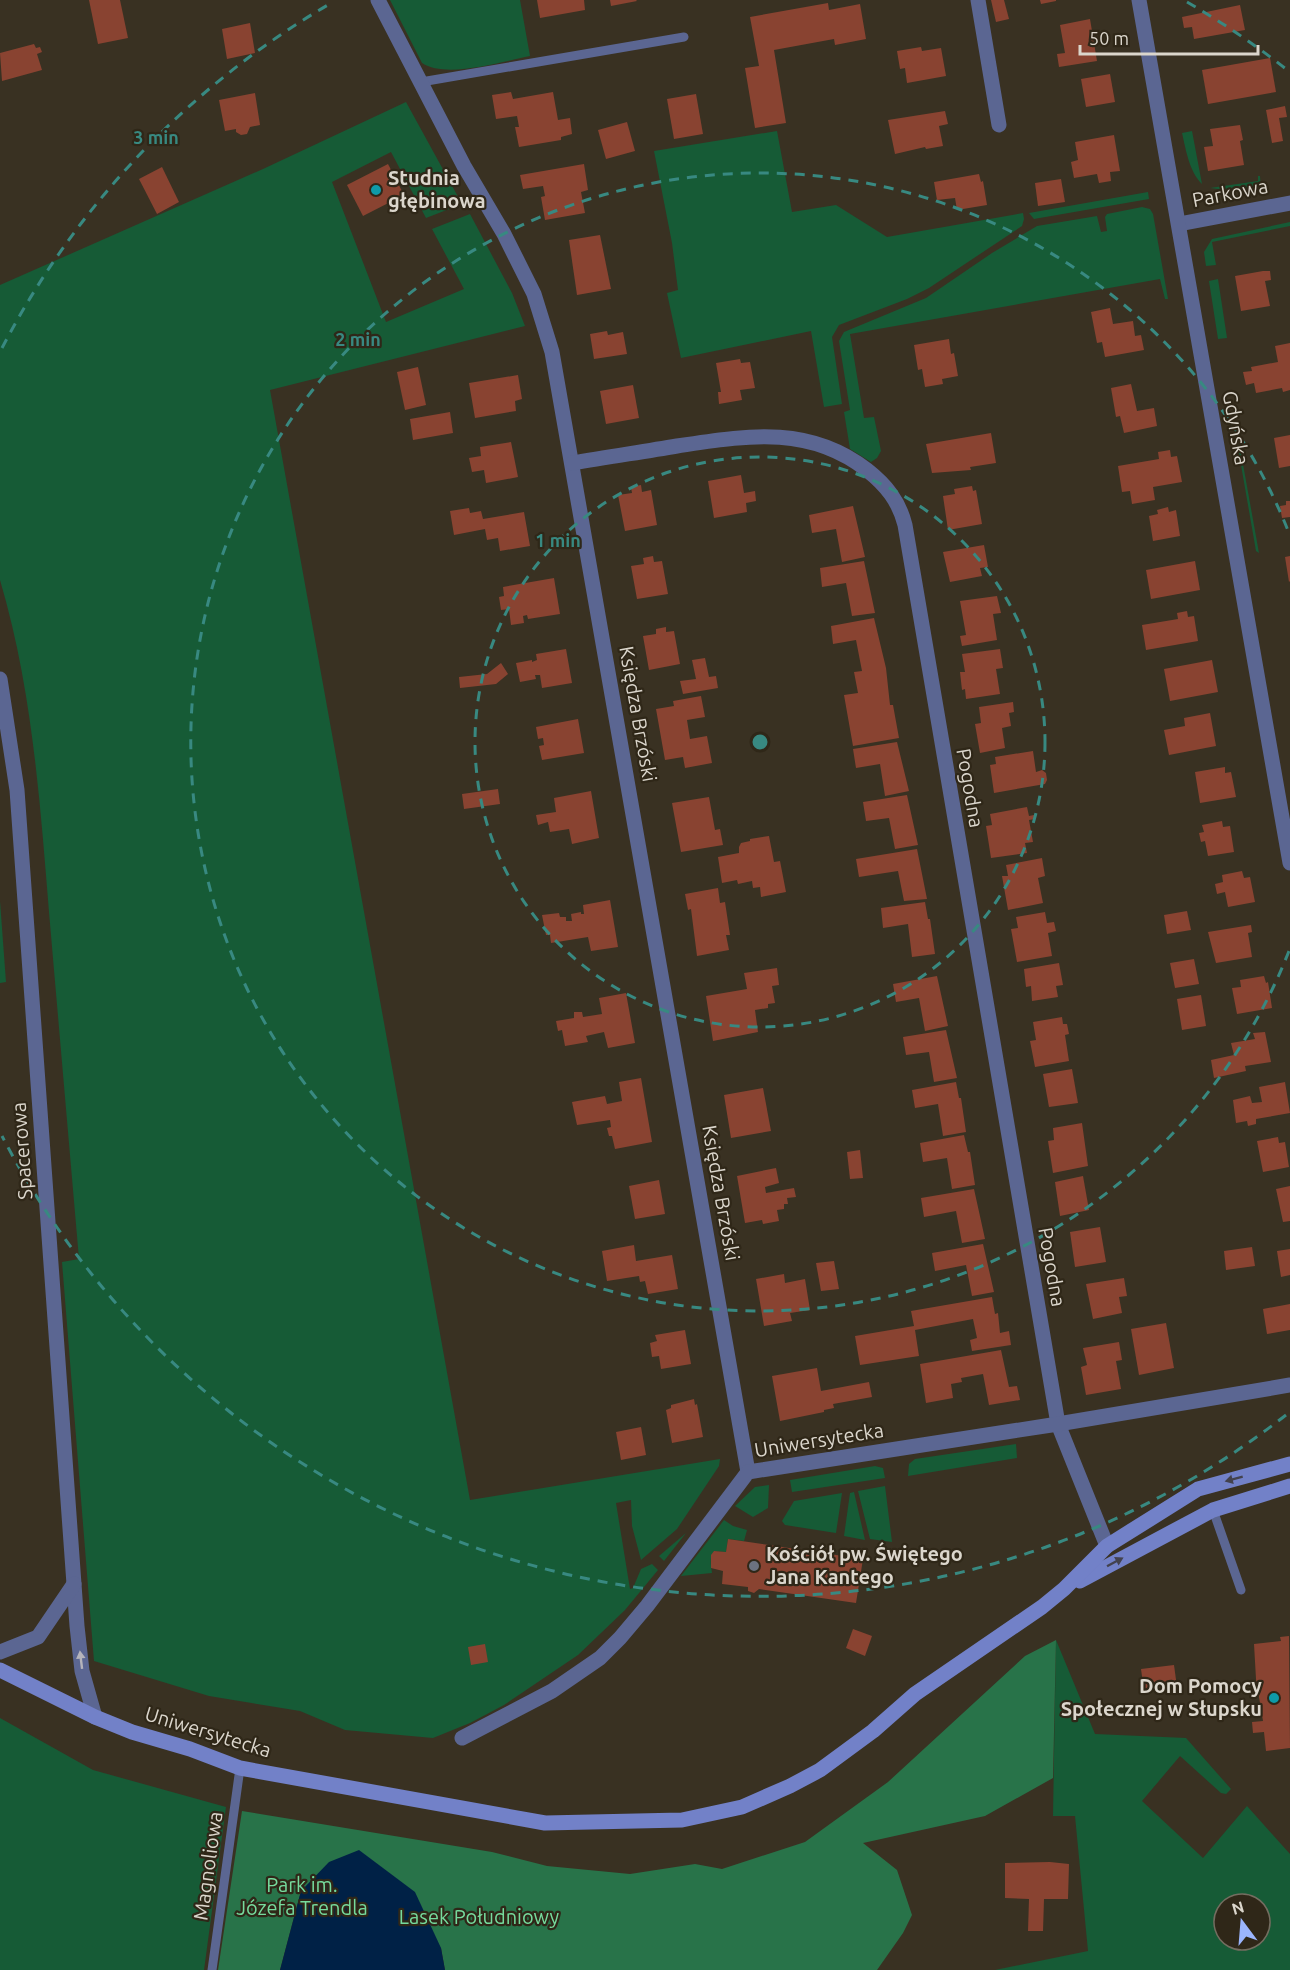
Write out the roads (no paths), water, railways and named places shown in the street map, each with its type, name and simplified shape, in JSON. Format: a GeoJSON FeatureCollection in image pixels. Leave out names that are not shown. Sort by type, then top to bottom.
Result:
{"type":"FeatureCollection","features":[{"type":"Feature","properties":{"kind":"main road"},"geometry":{"type":"LineString","coordinates":[[1064,1589],[1107,1546],[1198,1489],[1290,1464]]}},
{"type":"Feature","properties":{"kind":"main road"},"geometry":{"type":"LineString","coordinates":[[1064,1589],[1213,1510],[1290,1486]]}},
{"type":"Feature","properties":{"kind":"main road","name":"Uniwersytecka"},"geometry":{"type":"LineString","coordinates":[[0,1670],[95,1717],[132,1732],[190,1749],[240,1768],[545,1823],[682,1820],[742,1807],[820,1770],[873,1731],[915,1694],[1042,1607],[1064,1589]]}},
{"type":"Feature","properties":{"kind":"street","name":"Księdza Brzóski"},"geometry":{"type":"LineString","coordinates":[[378,0],[464,166],[504,234],[534,294],[552,352],[748,1472]]}},
{"type":"Feature","properties":{"kind":"street"},"geometry":{"type":"LineString","coordinates":[[978,0],[999,125]]}},
{"type":"Feature","properties":{"kind":"street","name":"Gdyńska"},"geometry":{"type":"LineString","coordinates":[[1139,0],[1290,863]]}},
{"type":"Feature","properties":{"kind":"street","name":"Parkowa"},"geometry":{"type":"LineString","coordinates":[[1179,224],[1290,203]]}},
{"type":"Feature","properties":{"kind":"street","name":"Pogodna"},"geometry":{"type":"LineString","coordinates":[[573,463],[747,436],[770,435],[804,440],[826,447],[856,462],[884,484],[900,509],[905,525],[1058,1424],[1107,1546]]}},
{"type":"Feature","properties":{"kind":"street","name":"Spacerowa"},"geometry":{"type":"LineString","coordinates":[[0,680],[17,790],[74,1584],[82,1671],[95,1717]]}},
{"type":"Feature","properties":{"kind":"street","name":"Uniwersytecka"},"geometry":{"type":"LineString","coordinates":[[462,1738],[543,1696],[600,1658],[647,1606],[748,1472],[1290,1385]]}},
{"type":"Feature","properties":{"kind":"street"},"geometry":{"type":"LineString","coordinates":[[0,1652],[39,1637],[74,1584]]}},
{"type":"Feature","properties":{"kind":"lane"},"geometry":{"type":"LineString","coordinates":[[421,82],[684,37]]}},
{"type":"Feature","properties":{"kind":"lane"},"geometry":{"type":"LineString","coordinates":[[1213,1510],[1241,1590]]}},
{"type":"Feature","properties":{"kind":"lane","name":"Magnoliowa"},"geometry":{"type":"LineString","coordinates":[[212,1970],[240,1768]]}},
{"type":"Feature","properties":{"kind":"water"},"geometry":{"type":"Polygon","coordinates":[[[359,1850],[415,1892],[441,1948],[445,1970],[280,1970],[301,1891],[329,1862],[359,1850]]]}},
{"type":"Feature","properties":{"kind":"place","name":"Studnia głębinowa"},"geometry":{"type":"Point","coordinates":[376,190]}},
{"type":"Feature","properties":{"kind":"place","name":"Kościół pw. Świętego Jana Kantego"},"geometry":{"type":"Point","coordinates":[754,1566]}},
{"type":"Feature","properties":{"kind":"place","name":"Dom Pomocy Społecznej w Słupsku"},"geometry":{"type":"Point","coordinates":[1274,1698]}},
{"type":"Feature","properties":{"kind":"park label","name":"Park im. Józefa Trendla"},"geometry":{"type":"Point","coordinates":[302,1896]}},
{"type":"Feature","properties":{"kind":"park label","name":"Lasek Południowy"},"geometry":{"type":"Point","coordinates":[479,1917]}}]}
